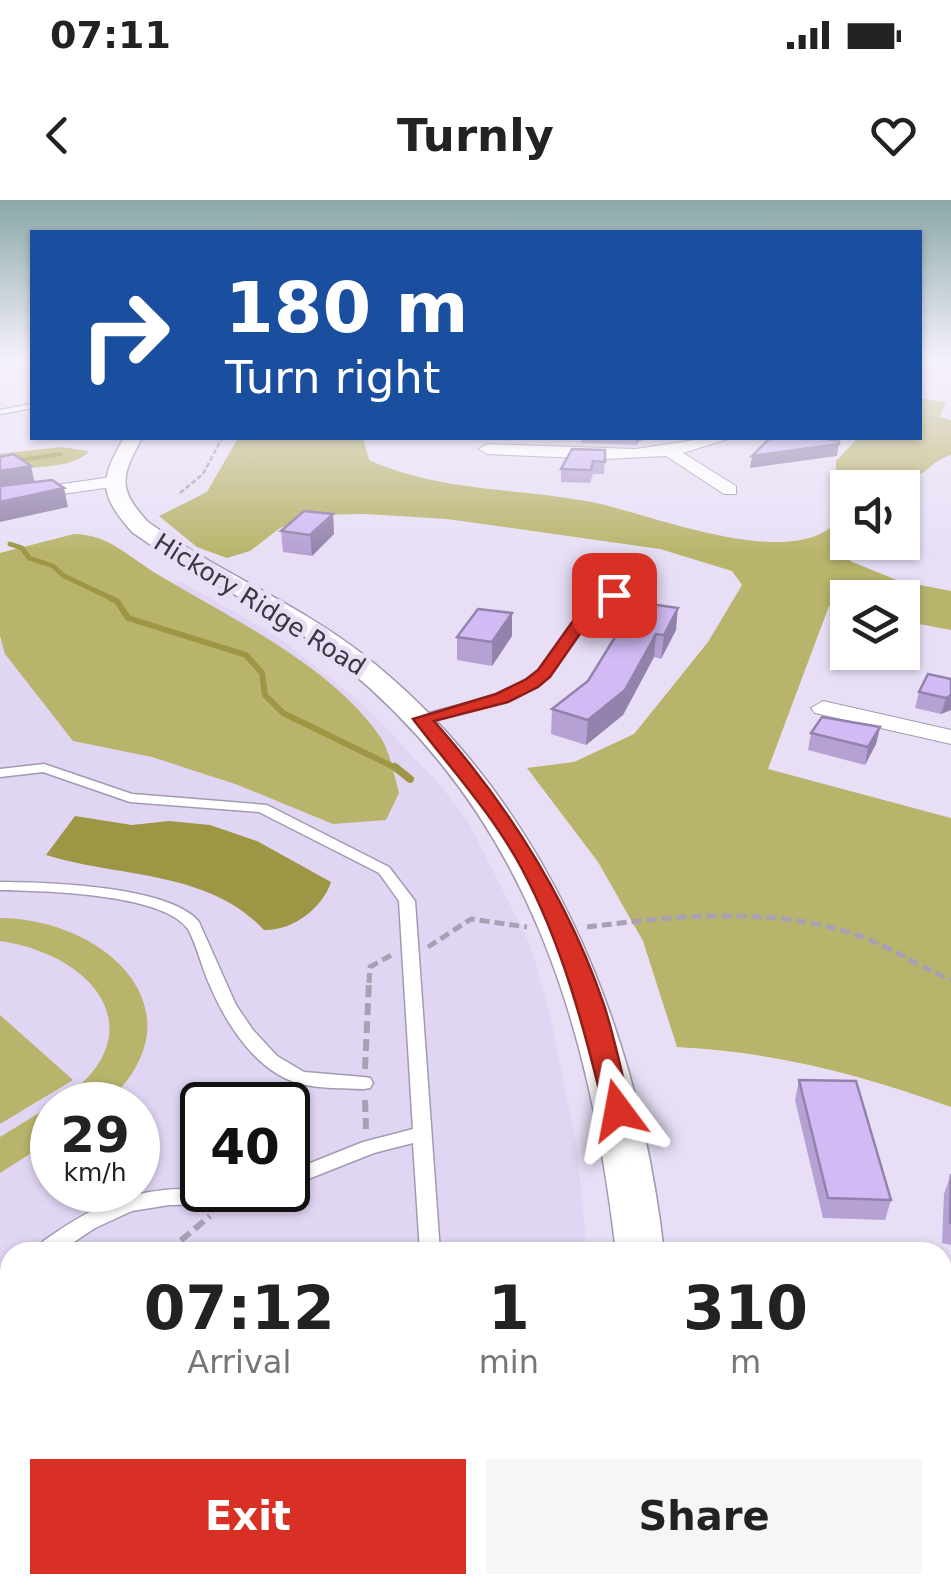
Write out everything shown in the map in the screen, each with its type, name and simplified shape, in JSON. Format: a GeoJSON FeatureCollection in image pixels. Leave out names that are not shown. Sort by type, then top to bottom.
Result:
{"type":"FeatureCollection","features":[{"type":"Feature","properties":{"kind":"street"},"geometry":{"type":"LineString","coordinates":[[0,498],[112,482],[132,440]]}},
{"type":"Feature","properties":{"kind":"street"},"geometry":{"type":"LineString","coordinates":[[486,449],[585,454],[668,450],[714,440]]}},
{"type":"Feature","properties":{"kind":"street"},"geometry":{"type":"LineString","coordinates":[[668,450],[730,490]]}},
{"type":"Feature","properties":{"kind":"street","name":"Hickory Ridge Road"},"geometry":{"type":"LineString","coordinates":[[112,482],[115,498],[140,528],[335,646],[422,719],[499,814],[532,868],[591,1004],[625,1142],[639,1242]]}},
{"type":"Feature","properties":{"kind":"street"},"geometry":{"type":"LineString","coordinates":[[823,708],[951,737]]}},
{"type":"Feature","properties":{"kind":"lane"},"geometry":{"type":"LineString","coordinates":[[422,719],[502,698],[532,684],[574,629],[614,595]]}},
{"type":"Feature","properties":{"kind":"lane"},"geometry":{"type":"LineString","coordinates":[[0,773],[44,768],[130,798],[262,808],[384,870],[407,901],[429,1242]]}},
{"type":"Feature","properties":{"kind":"lane"},"geometry":{"type":"LineString","coordinates":[[0,886],[74,887],[109,897],[162,904],[187,917],[205,950],[222,998],[258,1047],[295,1076],[364,1082]]}},
{"type":"Feature","properties":{"kind":"lane"},"geometry":{"type":"LineString","coordinates":[[310,1171],[370,1146],[423,1134]]}},
{"type":"Feature","properties":{"kind":"lane"},"geometry":{"type":"LineString","coordinates":[[58,1242],[106,1209],[180,1197]]}},
{"type":"Feature","properties":{"kind":"path"},"geometry":{"type":"LineString","coordinates":[[180,493],[203,474],[221,440]]}},
{"type":"Feature","properties":{"kind":"path"},"geometry":{"type":"LineString","coordinates":[[600,925],[684,916],[788,918],[854,934],[951,980]]}},
{"type":"Feature","properties":{"kind":"path"},"geometry":{"type":"LineString","coordinates":[[358,1137],[366,1127],[364,1082],[370,966],[381,958],[444,940],[471,919],[516,927]]}},
{"type":"Feature","properties":{"kind":"path"},"geometry":{"type":"LineString","coordinates":[[181,1242],[214,1212]]}},
{"type":"Feature","properties":{"kind":"shaded area"},"geometry":{"type":"Polygon","coordinates":[[[922,424],[951,424],[951,455],[920,475],[920,470],[836,470],[836,461],[856,440],[922,440],[922,424]]]}},
{"type":"Feature","properties":{"kind":"shaded area"},"geometry":{"type":"Polygon","coordinates":[[[237,440],[364,440],[369,460],[422,478],[586,501],[727,537],[766,542],[801,540],[830,528],[830,560],[850,560],[897,580],[830,580],[830,606],[768,769],[951,818],[951,1107],[816,1066],[677,1047],[643,941],[598,862],[527,768],[574,762],[634,734],[708,642],[742,585],[732,571],[660,549],[447,519],[365,514],[313,515],[280,528],[250,551],[227,558],[197,547],[159,516],[207,492],[237,440]]]}},
{"type":"Feature","properties":{"kind":"shaded area"},"geometry":{"type":"Polygon","coordinates":[[[61,447],[89,451],[60,465],[0,469],[0,454],[61,447]]]}},
{"type":"Feature","properties":{"kind":"shaded area"},"geometry":{"type":"Polygon","coordinates":[[[74,534],[99,538],[120,549],[279,646],[334,687],[358,710],[386,748],[399,793],[386,820],[333,824],[238,785],[152,757],[73,741],[5,654],[0,636],[0,553],[74,534]]]}},
{"type":"Feature","properties":{"kind":"shaded area"},"geometry":{"type":"Polygon","coordinates":[[[180,581],[277,636],[359,701],[437,781],[469,823],[530,944],[550,1015],[577,1147],[586,1242],[0,1242],[0,640],[180,581]]]}},
{"type":"Feature","properties":{"kind":"shaded area"},"geometry":{"type":"Polygon","coordinates":[[[920,585],[951,591],[951,630],[920,624],[920,585]]]}},
{"type":"Feature","properties":{"kind":"shaded area"},"geometry":{"type":"Polygon","coordinates":[[[75,816],[132,825],[169,821],[210,825],[257,841],[331,882],[321,901],[305,916],[285,927],[264,930],[242,910],[190,886],[46,855],[75,816]]]}},
{"type":"Feature","properties":{"kind":"shaded area"},"geometry":{"type":"Polygon","coordinates":[[[0,918],[40,923],[76,935],[108,954],[131,978],[145,1006],[146,1038],[134,1071],[124,1082],[82,1082],[104,1054],[109,1028],[104,1004],[89,982],[66,964],[36,950],[0,941],[0,918]]]}},
{"type":"Feature","properties":{"kind":"shaded area"},"geometry":{"type":"Polygon","coordinates":[[[0,1015],[73,1080],[30,1082],[30,1106],[0,1124],[0,1015]]]}},
{"type":"Feature","properties":{"kind":"shaded area"},"geometry":{"type":"Polygon","coordinates":[[[30,1119],[30,1154],[0,1173],[0,1137],[30,1119]]]}},
{"type":"Feature","properties":{"kind":"building"},"geometry":{"type":"Polygon","coordinates":[[[768,440],[839,441],[839,444],[752,456],[768,440]]]}},
{"type":"Feature","properties":{"kind":"building"},"geometry":{"type":"Polygon","coordinates":[[[572,449],[605,450],[605,462],[593,461],[591,470],[561,469],[572,449]]]}},
{"type":"Feature","properties":{"kind":"building"},"geometry":{"type":"Polygon","coordinates":[[[13,454],[31,466],[0,471],[0,457],[13,454]]]}},
{"type":"Feature","properties":{"kind":"building"},"geometry":{"type":"Polygon","coordinates":[[[52,480],[64,488],[0,502],[0,486],[52,480]]]}},
{"type":"Feature","properties":{"kind":"building"},"geometry":{"type":"Polygon","coordinates":[[[304,511],[333,514],[310,535],[281,531],[304,511]]]}},
{"type":"Feature","properties":{"kind":"building"},"geometry":{"type":"Polygon","coordinates":[[[643,603],[678,608],[664,635],[656,634],[625,690],[588,720],[552,709],[588,681],[620,629],[627,630],[643,603]]]}},
{"type":"Feature","properties":{"kind":"building"},"geometry":{"type":"Polygon","coordinates":[[[478,609],[512,613],[492,642],[457,637],[478,609]]]}},
{"type":"Feature","properties":{"kind":"building"},"geometry":{"type":"Polygon","coordinates":[[[928,674],[951,679],[951,695],[946,698],[919,692],[928,674]]]}},
{"type":"Feature","properties":{"kind":"building"},"geometry":{"type":"Polygon","coordinates":[[[822,717],[880,727],[868,747],[811,733],[822,717]]]}},
{"type":"Feature","properties":{"kind":"building"},"geometry":{"type":"Polygon","coordinates":[[[799,1080],[856,1081],[891,1200],[828,1198],[799,1080]]]}},
{"type":"Feature","properties":{"kind":"waterway"},"geometry":{"type":"LineString","coordinates":[[0,463],[61,454]]}},
{"type":"Feature","properties":{"kind":"waterway"},"geometry":{"type":"LineString","coordinates":[[10,544],[22,548],[29,558],[53,566],[64,576],[115,600]]}},
{"type":"Feature","properties":{"kind":"waterway"},"geometry":{"type":"LineString","coordinates":[[110,598],[117,601],[128,618],[246,655],[262,673],[265,695],[283,713],[397,768]]}},
{"type":"Feature","properties":{"kind":"waterway"},"geometry":{"type":"LineString","coordinates":[[397,768],[410,779]]}},
{"type":"Feature","properties":{"kind":"route"},"geometry":{"type":"LineString","coordinates":[[614,595],[567,636],[544,673],[532,684],[477,706],[422,719],[469,773],[532,868],[591,1004],[618,1110]]}}]}
